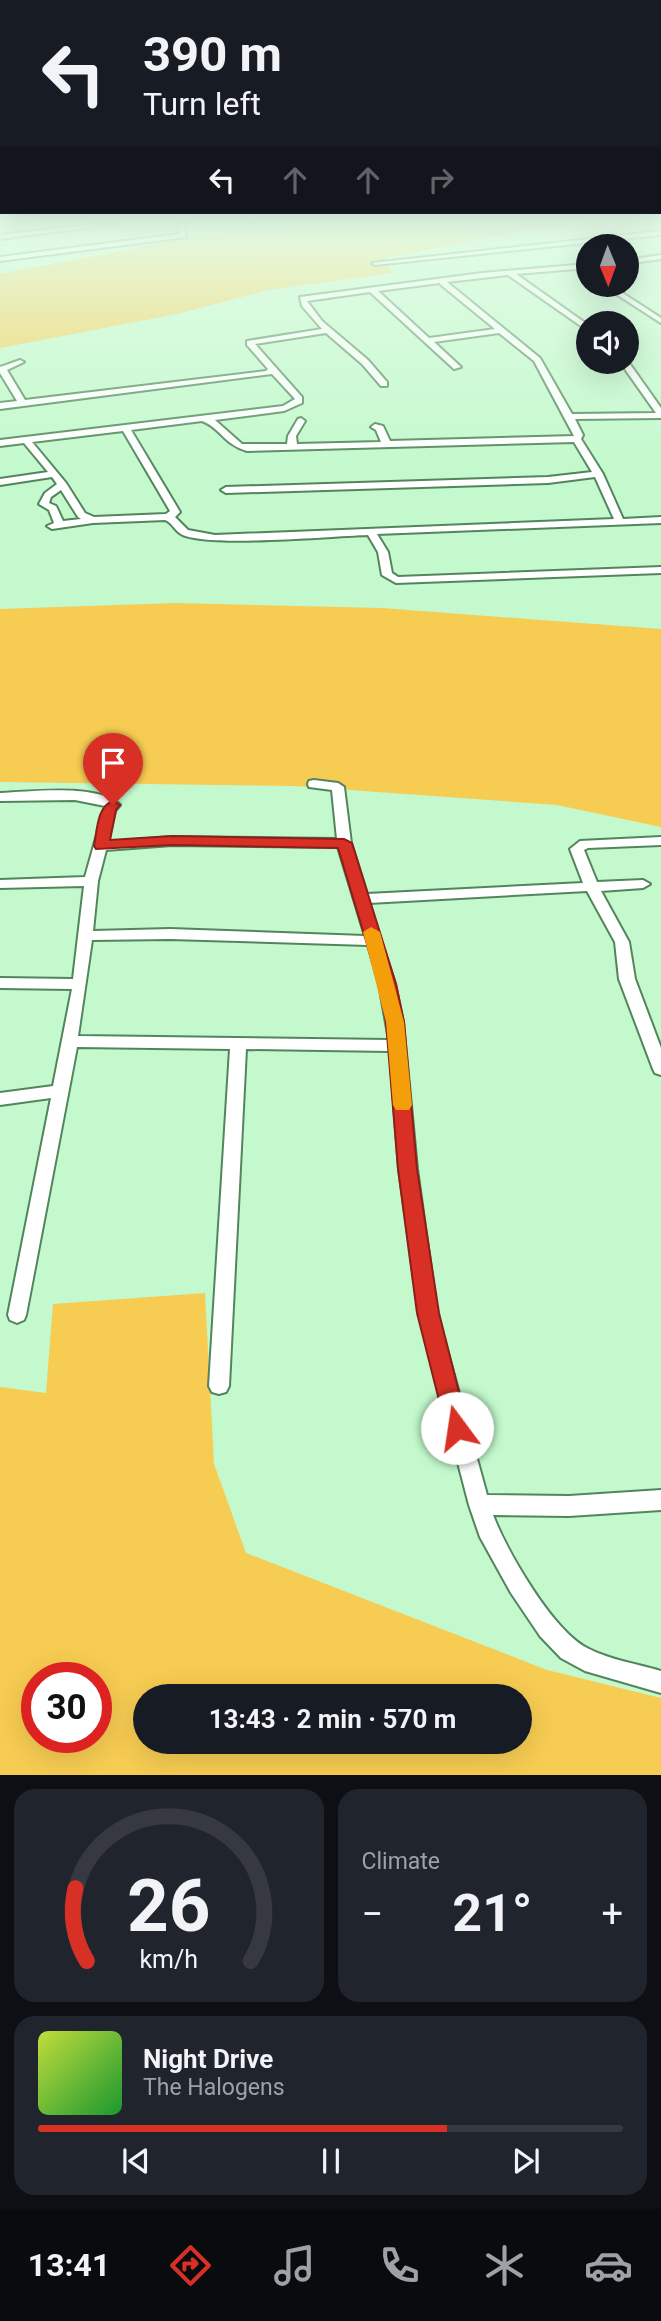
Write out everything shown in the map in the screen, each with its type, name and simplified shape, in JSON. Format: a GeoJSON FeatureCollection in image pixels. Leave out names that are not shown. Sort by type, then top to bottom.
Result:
{"type":"FeatureCollection","features":[{"type":"Feature","properties":{"kind":"street"},"geometry":{"type":"LineString","coordinates":[[306,307],[347,350],[364,361],[384,384]]}},
{"type":"Feature","properties":{"kind":"street"},"geometry":{"type":"LineString","coordinates":[[390,307],[457,368]]}},
{"type":"Feature","properties":{"kind":"street"},"geometry":{"type":"LineString","coordinates":[[474,307],[537,359],[579,435],[577,439],[598,474],[620,522]]}},
{"type":"Feature","properties":{"kind":"street"},"geometry":{"type":"LineString","coordinates":[[558,307],[576,320]]}},
{"type":"Feature","properties":{"kind":"street"},"geometry":{"type":"LineString","coordinates":[[639,307],[661,321]]}},
{"type":"Feature","properties":{"kind":"street"},"geometry":{"type":"LineString","coordinates":[[0,443],[284,408],[299,399],[250,343],[328,330]]}},
{"type":"Feature","properties":{"kind":"street"},"geometry":{"type":"LineString","coordinates":[[429,340],[503,330]]}},
{"type":"Feature","properties":{"kind":"street"},"geometry":{"type":"LineString","coordinates":[[20,362],[4,366],[2,373],[23,404]]}},
{"type":"Feature","properties":{"kind":"street"},"geometry":{"type":"LineString","coordinates":[[0,407],[254,376],[273,370]]}},
{"type":"Feature","properties":{"kind":"street"},"geometry":{"type":"LineString","coordinates":[[633,374],[661,414]]}},
{"type":"Feature","properties":{"kind":"street"},"geometry":{"type":"LineString","coordinates":[[569,416],[661,414]]}},
{"type":"Feature","properties":{"kind":"street"},"geometry":{"type":"LineString","coordinates":[[208,418],[225,437],[238,446],[292,448],[577,439]]}},
{"type":"Feature","properties":{"kind":"street"},"geometry":{"type":"LineString","coordinates":[[292,448],[292,436],[301,421]]}},
{"type":"Feature","properties":{"kind":"street"},"geometry":{"type":"LineString","coordinates":[[63,485],[47,495],[44,501],[53,508],[58,522],[52,526],[80,520],[170,517],[175,512],[125,427]]}},
{"type":"Feature","properties":{"kind":"street"},"geometry":{"type":"LineString","coordinates":[[375,427],[380,428],[386,444]]}},
{"type":"Feature","properties":{"kind":"street"},"geometry":{"type":"LineString","coordinates":[[26,440],[63,485],[80,520]]}},
{"type":"Feature","properties":{"kind":"street"},"geometry":{"type":"LineString","coordinates":[[0,482],[54,474]]}},
{"type":"Feature","properties":{"kind":"street"},"geometry":{"type":"LineString","coordinates":[[226,490],[548,480],[598,474]]}},
{"type":"Feature","properties":{"kind":"street"},"geometry":{"type":"LineString","coordinates":[[170,517],[185,532],[208,538],[661,520]]}},
{"type":"Feature","properties":{"kind":"street"},"geometry":{"type":"LineString","coordinates":[[372,532],[383,552],[387,575],[396,580],[661,570]]}},
{"type":"Feature","properties":{"kind":"street"},"geometry":{"type":"LineString","coordinates":[[314,784],[338,787],[344,843],[387,984],[398,1046],[408,1169],[428,1313],[491,1537],[519,1586],[548,1628],[569,1650],[585,1660],[661,1682]]}},
{"type":"Feature","properties":{"kind":"street"},"geometry":{"type":"LineString","coordinates":[[0,797],[106,800],[113,805],[109,810],[91,881],[80,984],[17,1315]]}},
{"type":"Feature","properties":{"kind":"street"},"geometry":{"type":"LineString","coordinates":[[102,846],[172,841],[344,843]]}},
{"type":"Feature","properties":{"kind":"street"},"geometry":{"type":"LineString","coordinates":[[661,841],[580,845],[578,849],[592,887],[622,942],[626,979],[661,1069]]}},
{"type":"Feature","properties":{"kind":"street"},"geometry":{"type":"LineString","coordinates":[[0,884],[91,881]]}},
{"type":"Feature","properties":{"kind":"street"},"geometry":{"type":"LineString","coordinates":[[362,899],[643,884]]}},
{"type":"Feature","properties":{"kind":"street"},"geometry":{"type":"LineString","coordinates":[[85,936],[170,934],[374,941]]}},
{"type":"Feature","properties":{"kind":"street"},"geometry":{"type":"LineString","coordinates":[[0,983],[80,984]]}},
{"type":"Feature","properties":{"kind":"street"},"geometry":{"type":"LineString","coordinates":[[69,1041],[398,1046]]}},
{"type":"Feature","properties":{"kind":"street"},"geometry":{"type":"LineString","coordinates":[[219,1386],[238,1044]]}},
{"type":"Feature","properties":{"kind":"street"},"geometry":{"type":"LineString","coordinates":[[0,1099],[60,1091]]}},
{"type":"Feature","properties":{"kind":"street"},"geometry":{"type":"LineString","coordinates":[[480,1505],[569,1506],[661,1500]]}},
{"type":"Feature","properties":{"kind":"shaded area"},"geometry":{"type":"Polygon","coordinates":[[[0,307],[204,307],[177,314],[0,348],[0,307]]]}},
{"type":"Feature","properties":{"kind":"shaded area"},"geometry":{"type":"Polygon","coordinates":[[[176,603],[382,608],[661,629],[661,827],[557,805],[294,786],[0,782],[0,609],[176,603]]]}},
{"type":"Feature","properties":{"kind":"shaded area"},"geometry":{"type":"Polygon","coordinates":[[[205,1293],[214,1464],[246,1553],[547,1670],[661,1698],[661,1775],[0,1775],[0,1387],[46,1393],[53,1304],[205,1293]]]}},
{"type":"Feature","properties":{"kind":"slow traffic"},"geometry":{"type":"LineString","coordinates":[[371,932],[395,1022],[402,1105]]}},
{"type":"Feature","properties":{"kind":"route"},"geometry":{"type":"LineString","coordinates":[[113,805],[109,810],[102,846],[172,841],[344,843],[387,984],[395,1022],[408,1169],[428,1313],[457,1428]]}}]}
